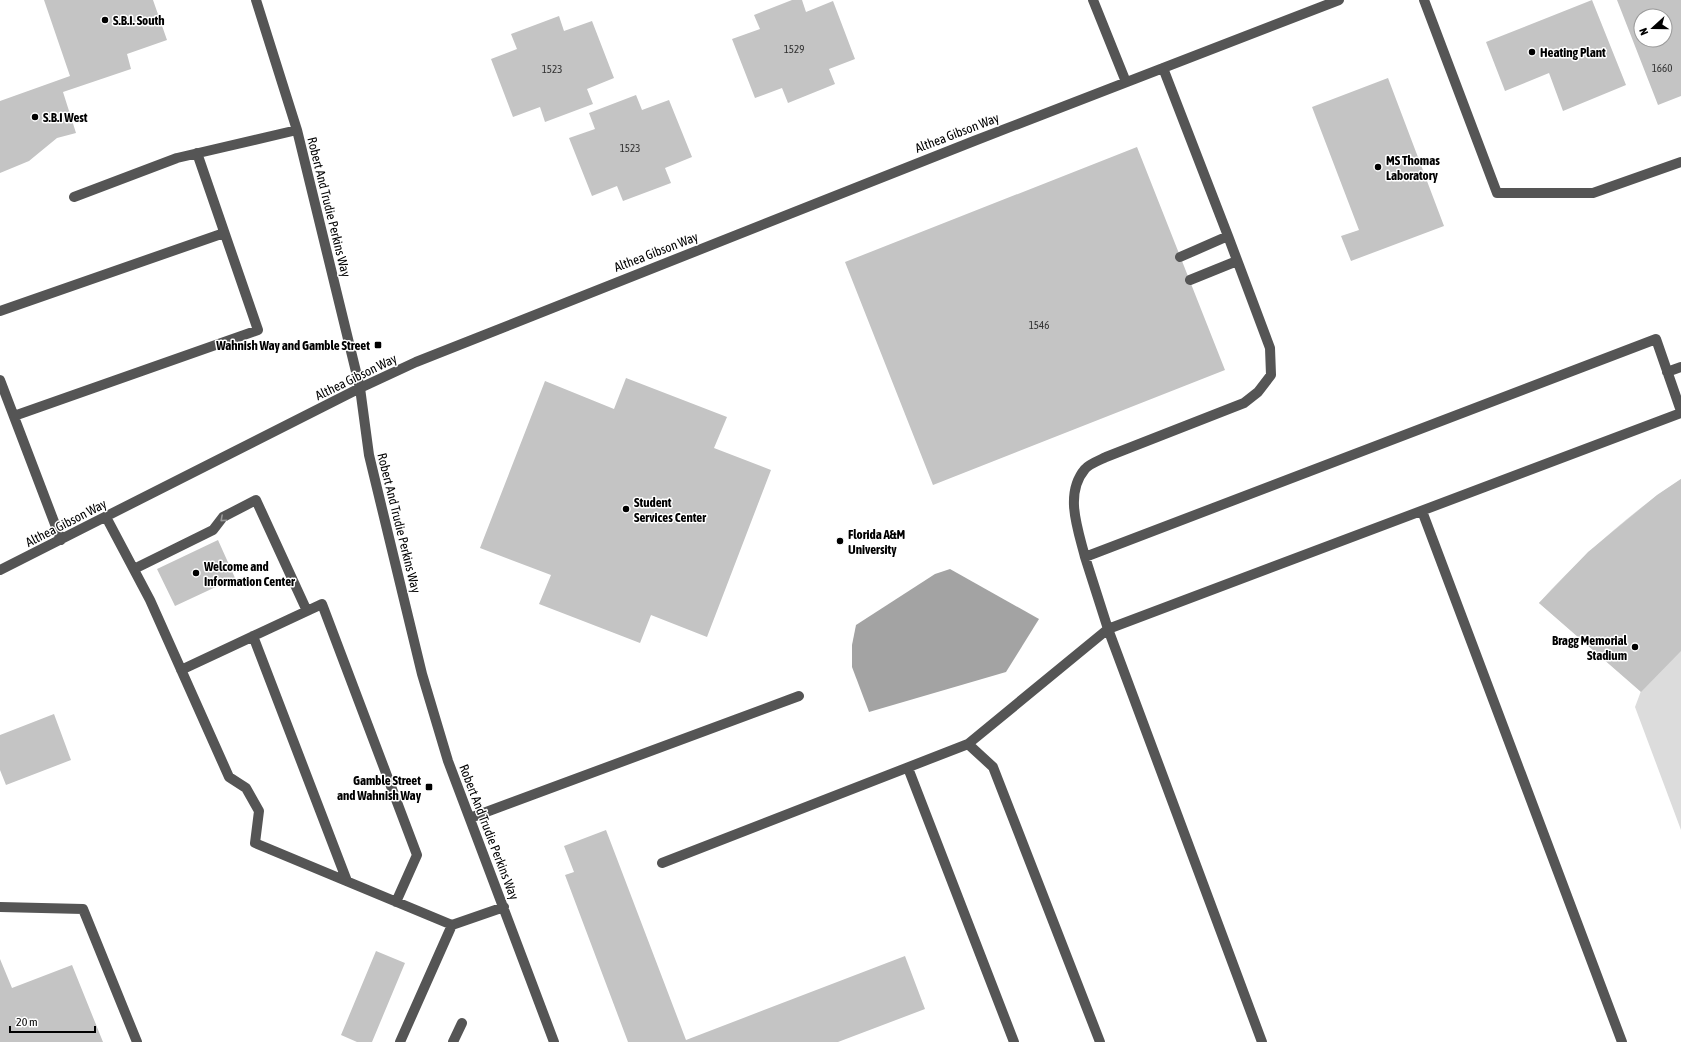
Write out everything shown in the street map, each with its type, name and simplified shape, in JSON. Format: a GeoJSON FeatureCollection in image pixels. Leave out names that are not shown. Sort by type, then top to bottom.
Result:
{"type":"FeatureCollection","features":[{"type":"Feature","properties":{"kind":"street","name":"Robert And Trudie Perkins Way"},"geometry":{"type":"LineString","coordinates":[[256,0],[297,130],[360,388],[368,455],[422,674],[448,761],[554,1042]]}},
{"type":"Feature","properties":{"kind":"street"},"geometry":{"type":"LineString","coordinates":[[1093,0],[1126,82]]}},
{"type":"Feature","properties":{"kind":"street","name":"Althea Gibson Way"},"geometry":{"type":"LineString","coordinates":[[0,570],[360,388],[416,362],[546,309],[1339,0]]}},
{"type":"Feature","properties":{"kind":"street"},"geometry":{"type":"LineString","coordinates":[[1424,0],[1497,194],[1593,193],[1681,162]]}},
{"type":"Feature","properties":{"kind":"street"},"geometry":{"type":"LineString","coordinates":[[1163,68],[1270,348],[1271,375],[1258,392],[1244,403],[1106,457],[1085,468],[1074,489],[1074,513],[1085,557],[1108,629],[1262,1042]]}},
{"type":"Feature","properties":{"kind":"street"},"geometry":{"type":"LineString","coordinates":[[74,197],[177,158],[297,130]]}},
{"type":"Feature","properties":{"kind":"street"},"geometry":{"type":"LineString","coordinates":[[14,416],[258,330],[196,153]]}},
{"type":"Feature","properties":{"kind":"street"},"geometry":{"type":"LineString","coordinates":[[0,311],[224,233]]}},
{"type":"Feature","properties":{"kind":"street"},"geometry":{"type":"LineString","coordinates":[[1180,257],[1228,236]]}},
{"type":"Feature","properties":{"kind":"street"},"geometry":{"type":"LineString","coordinates":[[1190,280],[1237,261]]}},
{"type":"Feature","properties":{"kind":"street"},"geometry":{"type":"LineString","coordinates":[[662,863],[968,744],[1108,629],[1681,412],[1656,339],[1085,557]]}},
{"type":"Feature","properties":{"kind":"street"},"geometry":{"type":"LineString","coordinates":[[1667,372],[1681,367]]}},
{"type":"Feature","properties":{"kind":"street"},"geometry":{"type":"LineString","coordinates":[[0,380],[61,540]]}},
{"type":"Feature","properties":{"kind":"street"},"geometry":{"type":"LineString","coordinates":[[134,569],[213,530],[223,517],[256,500],[307,611]]}},
{"type":"Feature","properties":{"kind":"street"},"geometry":{"type":"LineString","coordinates":[[1422,511],[1622,1042]]}},
{"type":"Feature","properties":{"kind":"street"},"geometry":{"type":"LineString","coordinates":[[106,517],[150,600],[229,777],[246,788],[259,811],[255,843],[452,925],[504,907]]}},
{"type":"Feature","properties":{"kind":"street"},"geometry":{"type":"LineString","coordinates":[[181,670],[322,604],[417,855],[396,902]]}},
{"type":"Feature","properties":{"kind":"street"},"geometry":{"type":"LineString","coordinates":[[253,636],[347,881]]}},
{"type":"Feature","properties":{"kind":"street"},"geometry":{"type":"LineString","coordinates":[[470,818],[798,696]]}},
{"type":"Feature","properties":{"kind":"street"},"geometry":{"type":"LineString","coordinates":[[968,744],[993,767],[1100,1042]]}},
{"type":"Feature","properties":{"kind":"street"},"geometry":{"type":"LineString","coordinates":[[908,768],[1014,1042]]}},
{"type":"Feature","properties":{"kind":"street"},"geometry":{"type":"LineString","coordinates":[[0,907],[83,909],[137,1042]]}},
{"type":"Feature","properties":{"kind":"street"},"geometry":{"type":"LineString","coordinates":[[400,1042],[452,925]]}},
{"type":"Feature","properties":{"kind":"street"},"geometry":{"type":"LineString","coordinates":[[453,1042],[462,1023]]}},
{"type":"Feature","properties":{"kind":"shaded area","name":"Bragg Memorial Stadium"},"geometry":{"type":"Polygon","coordinates":[[[1681,479],[1681,830],[1635,707],[1641,691],[1539,603],[1571,569],[1624,521],[1661,492],[1681,479]]]}},
{"type":"Feature","properties":{"kind":"shaded area"},"geometry":{"type":"Polygon","coordinates":[[[950,569],[1039,619],[1006,672],[869,712],[852,667],[852,645],[856,625],[935,574],[950,569]]]}},
{"type":"Feature","properties":{"kind":"building"},"geometry":{"type":"Polygon","coordinates":[[[44,0],[153,0],[167,40],[127,54],[131,69],[63,92],[76,133],[57,138],[29,161],[0,173],[0,101],[70,76],[44,0]]]}},
{"type":"Feature","properties":{"kind":"building"},"geometry":{"type":"Polygon","coordinates":[[[792,0],[802,0],[806,12],[833,1],[855,59],[829,69],[835,84],[788,103],[782,88],[755,98],[732,39],[760,29],[754,15],[792,0]]]}},
{"type":"Feature","properties":{"kind":"building"},"geometry":{"type":"Polygon","coordinates":[[[1592,0],[1626,85],[1563,111],[1549,73],[1505,91],[1486,42],[1592,0]]]}},
{"type":"Feature","properties":{"kind":"building"},"geometry":{"type":"Polygon","coordinates":[[[1617,0],[1681,0],[1681,96],[1658,105],[1636,48],[1673,48],[1673,8],[1633,8],[1633,41],[1617,0]]]}},
{"type":"Feature","properties":{"kind":"building"},"geometry":{"type":"Polygon","coordinates":[[[559,16],[564,31],[592,21],[614,78],[587,89],[593,104],[545,122],[540,107],[513,117],[491,59],[517,49],[511,34],[559,16]]]}},
{"type":"Feature","properties":{"kind":"building","name":"MS Thomas Laboratory"},"geometry":{"type":"Polygon","coordinates":[[[1388,78],[1444,226],[1351,261],[1341,236],[1359,230],[1312,107],[1388,78]]]}},
{"type":"Feature","properties":{"kind":"building"},"geometry":{"type":"Polygon","coordinates":[[[636,95],[642,110],[669,100],[692,157],[665,168],[671,183],[623,201],[617,186],[592,196],[569,138],[595,129],[589,113],[636,95]]]}},
{"type":"Feature","properties":{"kind":"building"},"geometry":{"type":"Polygon","coordinates":[[[1137,147],[1225,370],[933,485],[845,262],[1137,147]]]}},
{"type":"Feature","properties":{"kind":"building","name":"Student Services Center"},"geometry":{"type":"Polygon","coordinates":[[[626,378],[727,417],[714,448],[771,470],[707,637],[651,615],[640,643],[539,604],[551,575],[480,548],[545,381],[614,409],[626,378]]]}},
{"type":"Feature","properties":{"kind":"building","name":"Bragg Memorial Stadium"},"geometry":{"type":"Polygon","coordinates":[[[1681,479],[1681,651],[1641,692],[1539,603],[1588,552],[1657,495],[1681,479]]]}},
{"type":"Feature","properties":{"kind":"building","name":"Welcome and Information Center"},"geometry":{"type":"Polygon","coordinates":[[[218,540],[235,578],[175,606],[157,569],[218,540]]]}},
{"type":"Feature","properties":{"kind":"building"},"geometry":{"type":"Polygon","coordinates":[[[54,714],[71,760],[6,785],[0,770],[0,735],[54,714]]]}},
{"type":"Feature","properties":{"kind":"building"},"geometry":{"type":"Polygon","coordinates":[[[606,830],[686,1040],[905,956],[925,1009],[838,1042],[628,1042],[565,875],[574,872],[564,846],[606,830]]]}},
{"type":"Feature","properties":{"kind":"building"},"geometry":{"type":"Polygon","coordinates":[[[376,951],[405,963],[372,1042],[357,1042],[341,1035],[376,951]]]}},
{"type":"Feature","properties":{"kind":"building"},"geometry":{"type":"Polygon","coordinates":[[[0,959],[12,988],[72,965],[103,1042],[0,1042],[0,959]]]}},
{"type":"Feature","properties":{"kind":"place","name":"S.B.I. South"},"geometry":{"type":"Point","coordinates":[105,20]}},
{"type":"Feature","properties":{"kind":"place","name":"Heating Plant"},"geometry":{"type":"Point","coordinates":[1532,52]}},
{"type":"Feature","properties":{"kind":"place","name":"S.B.I West"},"geometry":{"type":"Point","coordinates":[35,117]}},
{"type":"Feature","properties":{"kind":"place","name":"MS Thomas Laboratory"},"geometry":{"type":"Point","coordinates":[1378,167]}},
{"type":"Feature","properties":{"kind":"place","name":"Wahnish Way and Gamble Street"},"geometry":{"type":"Point","coordinates":[378,345]}},
{"type":"Feature","properties":{"kind":"place","name":"Student Services Center"},"geometry":{"type":"Point","coordinates":[626,509]}},
{"type":"Feature","properties":{"kind":"place","name":"Florida A&M University"},"geometry":{"type":"Point","coordinates":[840,541]}},
{"type":"Feature","properties":{"kind":"place","name":"Welcome and Information Center"},"geometry":{"type":"Point","coordinates":[196,573]}},
{"type":"Feature","properties":{"kind":"place","name":"Bragg Memorial Stadium"},"geometry":{"type":"Point","coordinates":[1635,647]}},
{"type":"Feature","properties":{"kind":"place","name":"Gamble Street and Wahnish Way"},"geometry":{"type":"Point","coordinates":[429,787]}}]}
